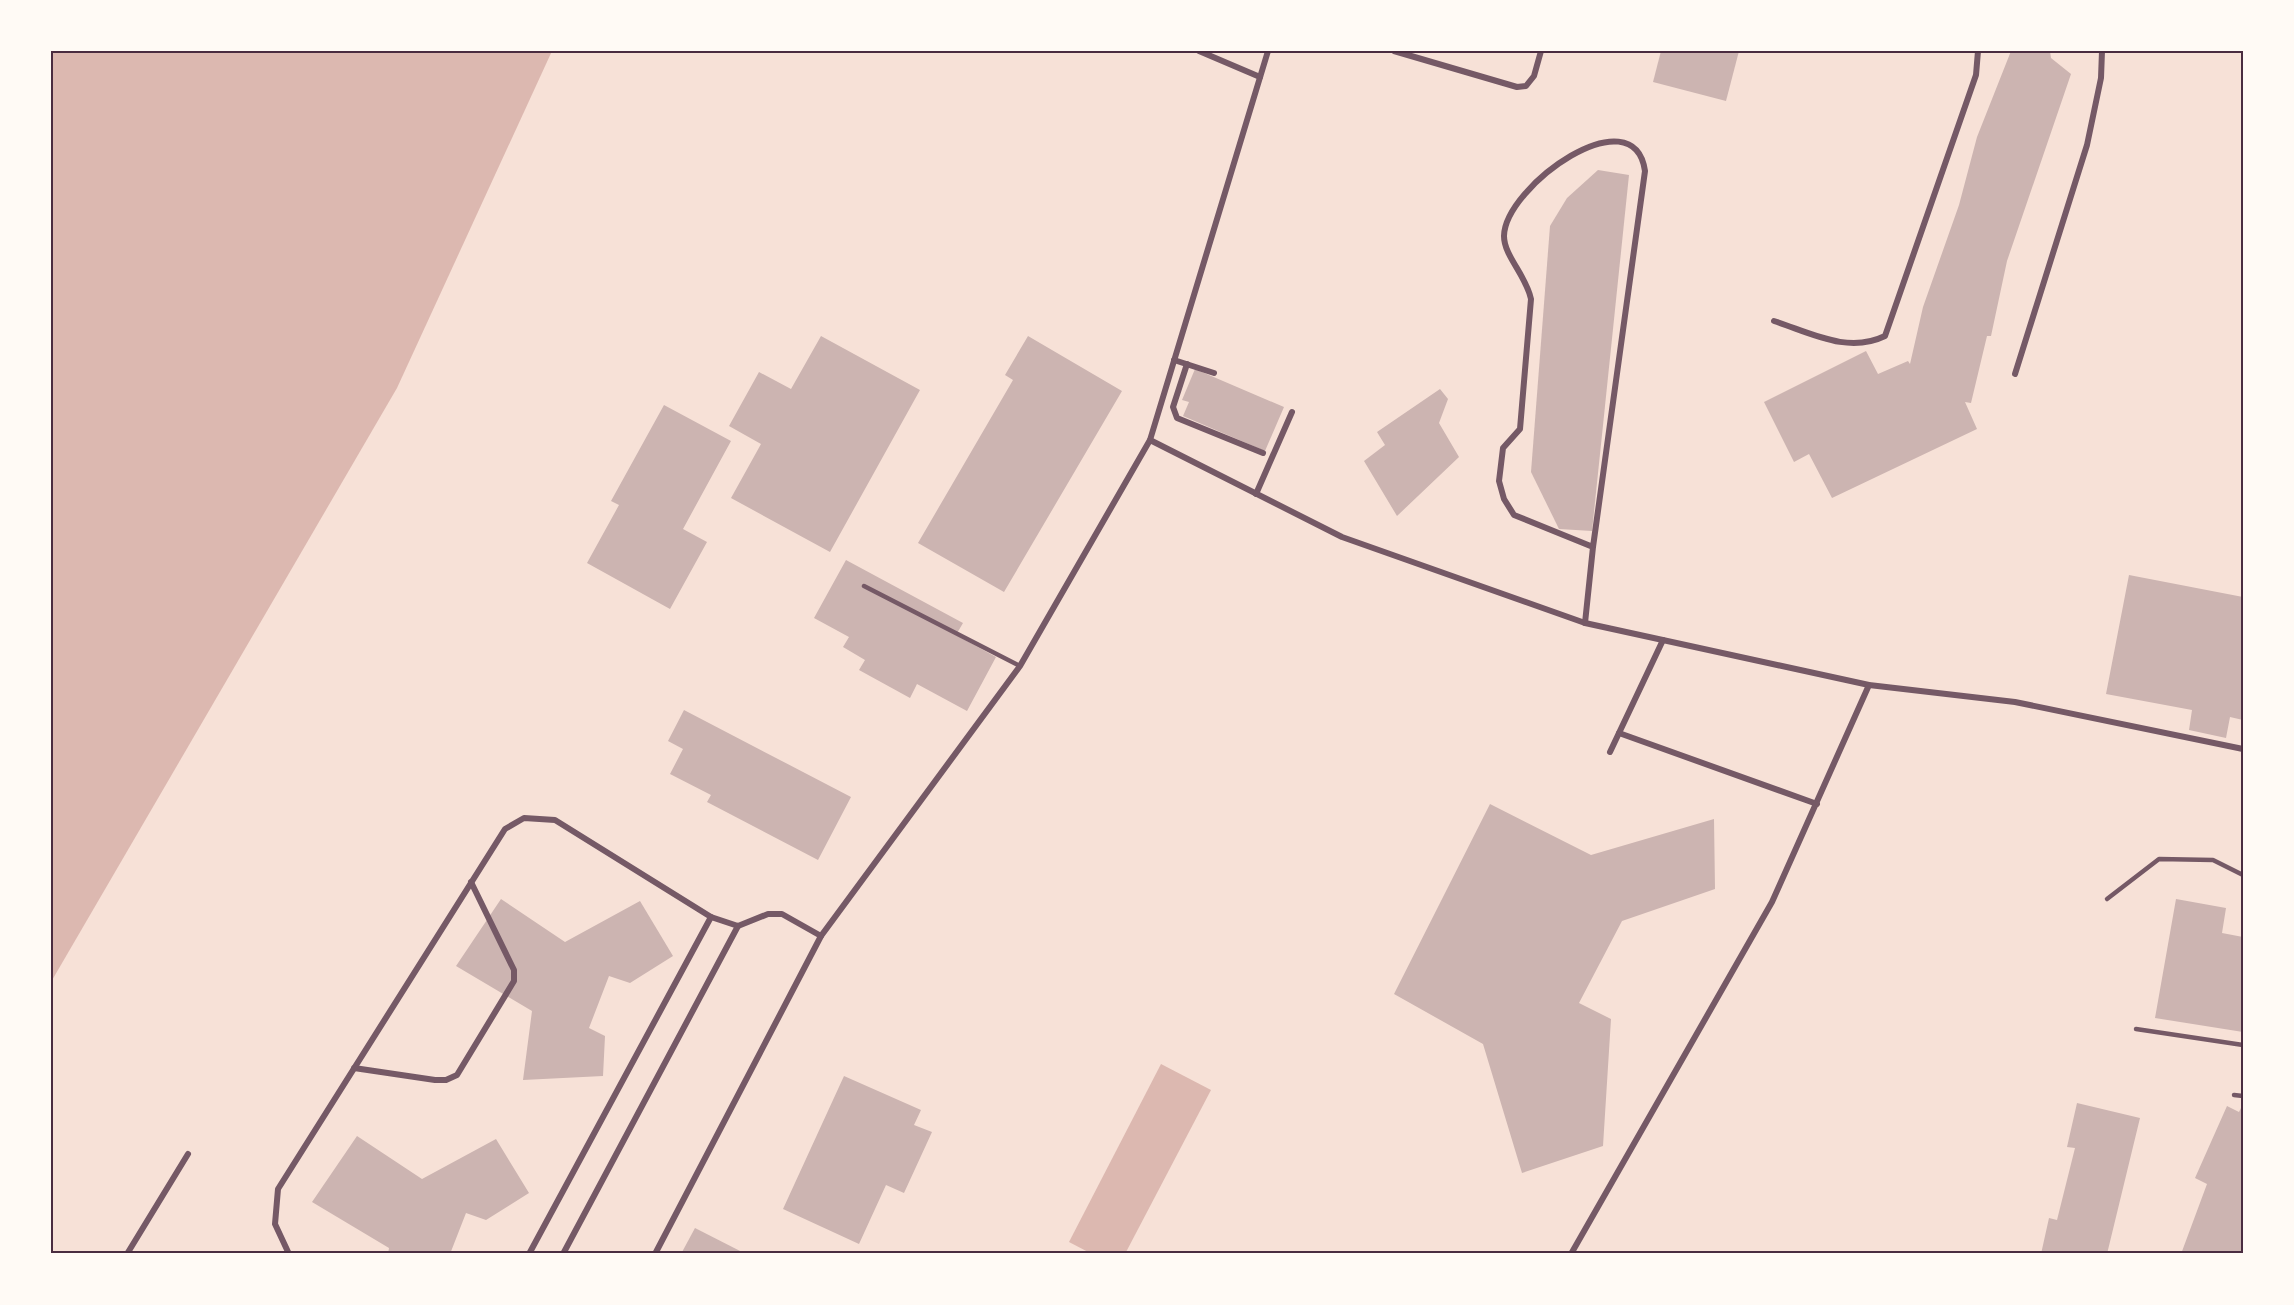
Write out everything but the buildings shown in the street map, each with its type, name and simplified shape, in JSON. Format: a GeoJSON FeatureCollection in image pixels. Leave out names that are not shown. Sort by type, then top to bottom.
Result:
{"type":"FeatureCollection","features":[{"type":"Feature","properties":{"kind":"street"},"geometry":{"type":"LineString","coordinates":[[1199,51],[1260,78]]}},
{"type":"Feature","properties":{"kind":"street"},"geometry":{"type":"LineString","coordinates":[[655,1254],[821,936],[1020,666],[1150,440],[1268,51]]}},
{"type":"Feature","properties":{"kind":"street"},"geometry":{"type":"LineString","coordinates":[[1394,51],[1517,87],[1526,86],[1534,76],[1541,51]]}},
{"type":"Feature","properties":{"kind":"street"},"geometry":{"type":"LineString","coordinates":[[1774,321],[1849,345],[1874,341],[1885,336],[1976,75],[1978,51]]}},
{"type":"Feature","properties":{"kind":"street"},"geometry":{"type":"LineString","coordinates":[[2015,374],[2087,145],[2101,78],[2102,51]]}},
{"type":"Feature","properties":{"kind":"street"},"geometry":{"type":"LineString","coordinates":[[1585,623],[1593,547],[1645,171],[1643,157],[1635,146],[1624,142],[1606,142],[1582,150],[1546,172],[1516,205],[1504,234],[1506,251],[1528,283],[1531,299],[1520,429],[1503,448],[1499,481],[1504,499],[1514,515],[1593,547]]}},
{"type":"Feature","properties":{"kind":"street"},"geometry":{"type":"LineString","coordinates":[[1174,360],[1214,373]]}},
{"type":"Feature","properties":{"kind":"street"},"geometry":{"type":"LineString","coordinates":[[1187,364],[1173,407],[1179,420],[1263,453]]}},
{"type":"Feature","properties":{"kind":"street"},"geometry":{"type":"LineString","coordinates":[[1166,386],[1178,391]]}},
{"type":"Feature","properties":{"kind":"street"},"geometry":{"type":"LineString","coordinates":[[1256,494],[1292,412]]}},
{"type":"Feature","properties":{"kind":"street"},"geometry":{"type":"LineString","coordinates":[[1150,440],[1342,537],[1585,623],[1869,685],[2015,702],[2243,749]]}},
{"type":"Feature","properties":{"kind":"street"},"geometry":{"type":"LineString","coordinates":[[1610,752],[1663,640]]}},
{"type":"Feature","properties":{"kind":"street"},"geometry":{"type":"LineString","coordinates":[[1571,1254],[1772,902],[1869,685]]}},
{"type":"Feature","properties":{"kind":"street"},"geometry":{"type":"LineString","coordinates":[[1619,733],[1817,804]]}},
{"type":"Feature","properties":{"kind":"street"},"geometry":{"type":"LineString","coordinates":[[289,1254],[275,1224],[278,1189],[505,829],[524,818],[555,820],[711,917],[738,926]]}},
{"type":"Feature","properties":{"kind":"street"},"geometry":{"type":"LineString","coordinates":[[354,1068],[435,1080],[446,1080],[456,1075],[514,981],[514,970],[471,882]]}},
{"type":"Feature","properties":{"kind":"street"},"geometry":{"type":"LineString","coordinates":[[562,1254],[738,926],[768,914],[782,914],[821,936]]}},
{"type":"Feature","properties":{"kind":"street"},"geometry":{"type":"LineString","coordinates":[[529,1254],[711,917]]}},
{"type":"Feature","properties":{"kind":"street"},"geometry":{"type":"LineString","coordinates":[[127,1254],[188,1154]]}},
{"type":"Feature","properties":{"kind":"lane"},"geometry":{"type":"LineString","coordinates":[[864,586],[1020,666]]}},
{"type":"Feature","properties":{"kind":"lane"},"geometry":{"type":"LineString","coordinates":[[2108,899],[2159,859],[2213,860],[2243,875]]}},
{"type":"Feature","properties":{"kind":"lane"},"geometry":{"type":"LineString","coordinates":[[2136,1029],[2243,1045]]}},
{"type":"Feature","properties":{"kind":"lane"},"geometry":{"type":"LineString","coordinates":[[2234,1095],[2243,1096]]}},
{"type":"Feature","properties":{"kind":"shaded area"},"geometry":{"type":"Polygon","coordinates":[[[51,51],[552,51],[397,388],[51,982],[51,51]]]}},
{"type":"Feature","properties":{"kind":"shaded area"},"geometry":{"type":"Polygon","coordinates":[[[1161,1064],[1211,1090],[1125,1254],[1092,1254],[1069,1242],[1161,1064]]]}}]}
